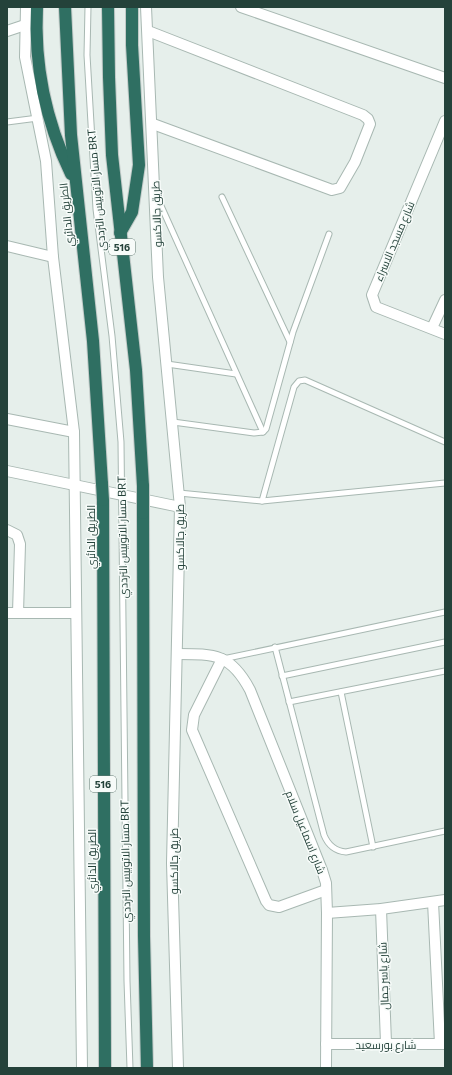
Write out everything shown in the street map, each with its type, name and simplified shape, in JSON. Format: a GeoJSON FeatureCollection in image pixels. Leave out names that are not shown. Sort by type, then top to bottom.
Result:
{"type":"FeatureCollection","features":[{"type":"Feature","properties":{"kind":"highway"},"geometry":{"type":"LineString","coordinates":[[37,7],[37,52],[42,90],[61,152],[75,182]]}},
{"type":"Feature","properties":{"kind":"highway","name":"الطريق الدائري"},"geometry":{"type":"LineString","coordinates":[[65,7],[67,88],[75,182],[93,341],[103,500],[105,1068]]}},
{"type":"Feature","properties":{"kind":"highway","name":"516"},"geometry":{"type":"LineString","coordinates":[[108,7],[110,116],[120,233],[136,370],[144,486],[144,936],[147,1068]]}},
{"type":"Feature","properties":{"kind":"highway"},"geometry":{"type":"LineString","coordinates":[[120,233],[132,212],[139,165],[132,45],[132,7]]}},
{"type":"Feature","properties":{"kind":"street"},"geometry":{"type":"LineString","coordinates":[[26,7],[25,25],[27,70],[47,168],[53,257],[74,432],[82,1068]]}},
{"type":"Feature","properties":{"kind":"street","name":"طريق جالاكسو"},"geometry":{"type":"LineString","coordinates":[[146,7],[153,124],[158,277],[180,507],[178,654],[172,870],[178,1068]]}},
{"type":"Feature","properties":{"kind":"street"},"geometry":{"type":"LineString","coordinates":[[241,7],[445,78]]}},
{"type":"Feature","properties":{"kind":"street"},"geometry":{"type":"LineString","coordinates":[[7,31],[25,25]]}},
{"type":"Feature","properties":{"kind":"street"},"geometry":{"type":"LineString","coordinates":[[148,31],[363,115],[368,119],[370,124],[355,162],[340,188],[332,190],[153,124]]}},
{"type":"Feature","properties":{"kind":"street","name":"شارع مسجد الاسراء"},"geometry":{"type":"LineString","coordinates":[[432,328],[376,307],[372,295],[445,121]]}},
{"type":"Feature","properties":{"kind":"street"},"geometry":{"type":"LineString","coordinates":[[7,246],[53,257]]}},
{"type":"Feature","properties":{"kind":"street"},"geometry":{"type":"LineString","coordinates":[[445,300],[432,328],[445,334]]}},
{"type":"Feature","properties":{"kind":"street"},"geometry":{"type":"LineString","coordinates":[[7,419],[74,432]]}},
{"type":"Feature","properties":{"kind":"street"},"geometry":{"type":"LineString","coordinates":[[7,471],[180,507]]}},
{"type":"Feature","properties":{"kind":"street"},"geometry":{"type":"LineString","coordinates":[[7,530],[17,535],[20,544],[18,613]]}},
{"type":"Feature","properties":{"kind":"street"},"geometry":{"type":"LineString","coordinates":[[7,613],[76,613]]}},
{"type":"Feature","properties":{"kind":"street","name":"شارع اسماعيل سلام"},"geometry":{"type":"LineString","coordinates":[[178,654],[207,654],[222,659],[239,672],[250,690],[322,870],[326,890],[327,913],[326,1068]]}},
{"type":"Feature","properties":{"kind":"street"},"geometry":{"type":"LineString","coordinates":[[222,659],[194,715],[192,730],[266,901],[269,905],[279,907],[326,890]]}},
{"type":"Feature","properties":{"kind":"street"},"geometry":{"type":"LineString","coordinates":[[327,913],[381,909],[445,900]]}},
{"type":"Feature","properties":{"kind":"street"},"geometry":{"type":"LineString","coordinates":[[433,902],[442,1044]]}},
{"type":"Feature","properties":{"kind":"street","name":"شارع ياسر جمال"},"geometry":{"type":"LineString","coordinates":[[381,909],[386,1043]]}},
{"type":"Feature","properties":{"kind":"street","name":"شارع بورسعيد"},"geometry":{"type":"LineString","coordinates":[[326,1044],[442,1044]]}},
{"type":"Feature","properties":{"kind":"lane","name":"مسار الاتوبيس الترددي BRT"},"geometry":{"type":"LineString","coordinates":[[88,7],[87,54],[96,209],[112,336],[121,442],[127,981],[130,1068]]}},
{"type":"Feature","properties":{"kind":"lane"},"geometry":{"type":"LineString","coordinates":[[7,122],[38,118]]}},
{"type":"Feature","properties":{"kind":"lane"},"geometry":{"type":"LineString","coordinates":[[155,193],[263,432]]}},
{"type":"Feature","properties":{"kind":"lane"},"geometry":{"type":"LineString","coordinates":[[222,197],[290,342]]}},
{"type":"Feature","properties":{"kind":"lane"},"geometry":{"type":"LineString","coordinates":[[173,422],[254,433],[263,432],[266,429],[290,342],[329,234]]}},
{"type":"Feature","properties":{"kind":"lane"},"geometry":{"type":"LineString","coordinates":[[167,364],[236,374]]}},
{"type":"Feature","properties":{"kind":"lane"},"geometry":{"type":"LineString","coordinates":[[262,501],[294,386],[299,381],[305,380],[445,442]]}},
{"type":"Feature","properties":{"kind":"lane"},"geometry":{"type":"LineString","coordinates":[[179,493],[262,501],[445,483]]}},
{"type":"Feature","properties":{"kind":"lane"},"geometry":{"type":"LineString","coordinates":[[222,659],[445,612]]}},
{"type":"Feature","properties":{"kind":"lane"},"geometry":{"type":"LineString","coordinates":[[282,676],[445,642]]}},
{"type":"Feature","properties":{"kind":"lane"},"geometry":{"type":"LineString","coordinates":[[275,647],[325,839],[331,847],[341,852],[346,852],[445,832]]}},
{"type":"Feature","properties":{"kind":"lane"},"geometry":{"type":"LineString","coordinates":[[289,702],[445,671]]}},
{"type":"Feature","properties":{"kind":"lane"},"geometry":{"type":"LineString","coordinates":[[341,692],[373,846]]}}]}
